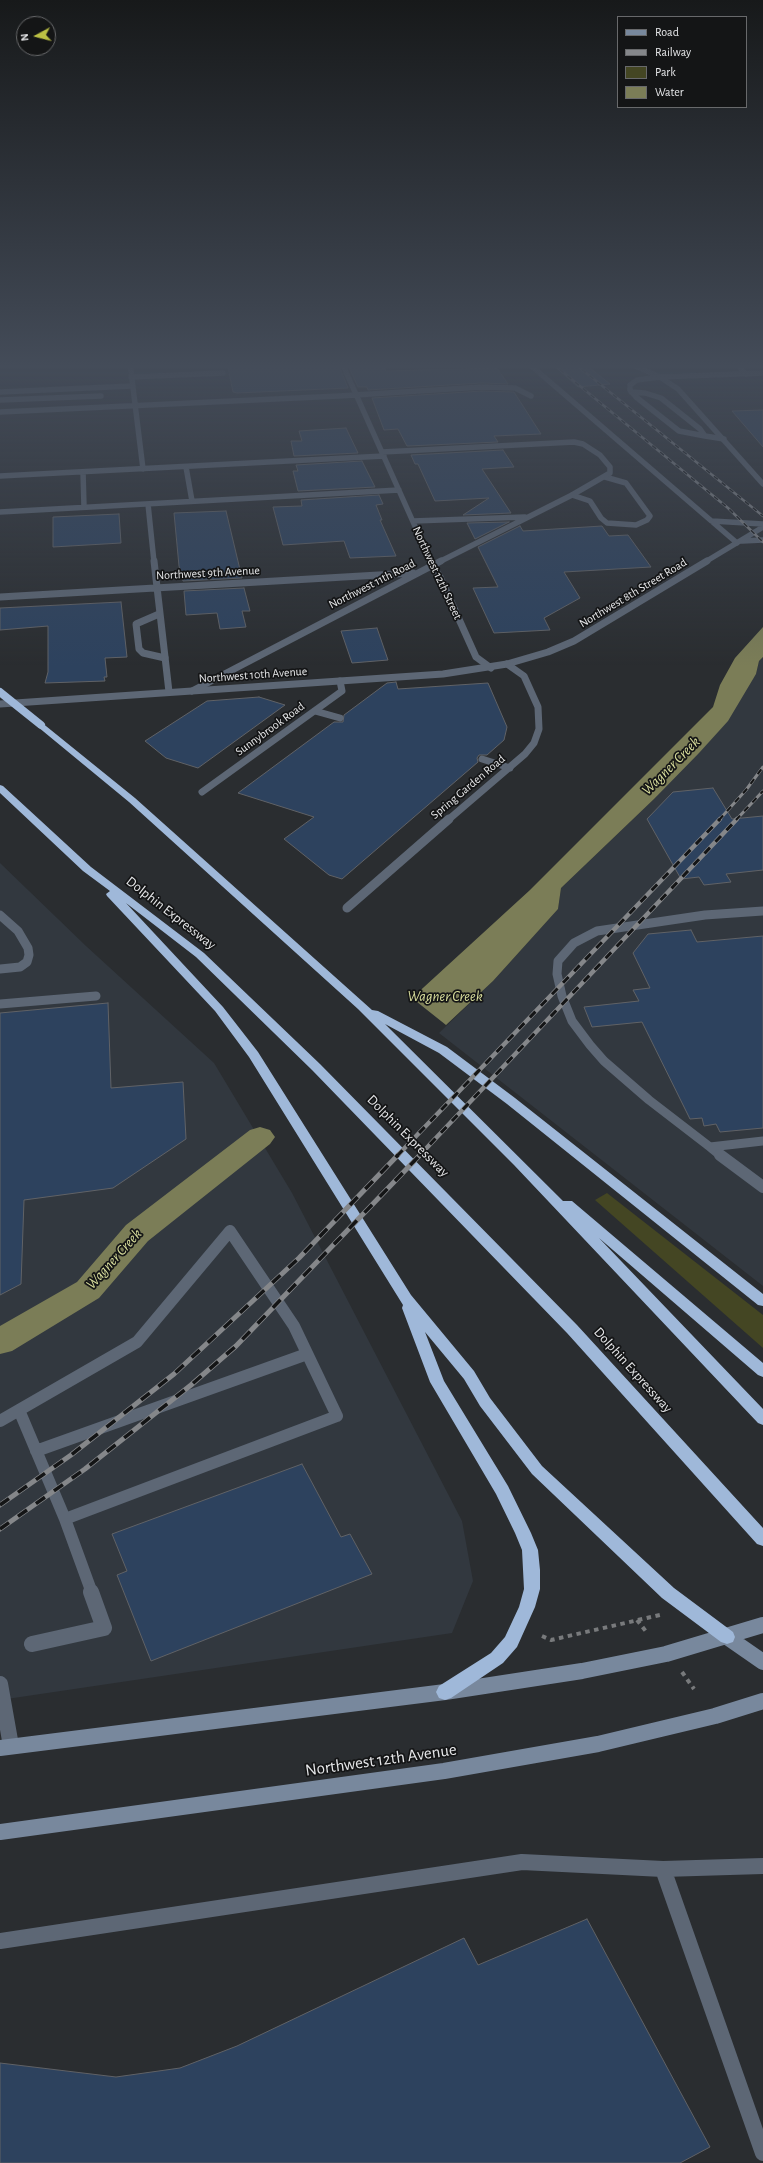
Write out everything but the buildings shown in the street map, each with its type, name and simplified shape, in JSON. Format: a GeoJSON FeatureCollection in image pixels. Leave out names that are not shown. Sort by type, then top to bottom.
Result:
{"type":"FeatureCollection","features":[{"type":"Feature","properties":{"kind":"highway"},"geometry":{"type":"LineString","coordinates":[[0,692],[132,800],[362,1007],[518,1162],[763,1420]]}},
{"type":"Feature","properties":{"kind":"highway","name":"Dolphin Expressway"},"geometry":{"type":"LineString","coordinates":[[0,788],[87,869],[200,955],[316,1067],[572,1329],[763,1539]]}},
{"type":"Feature","properties":{"kind":"highway"},"geometry":{"type":"LineString","coordinates":[[87,869],[218,1009],[254,1055],[406,1299],[469,1375],[485,1402],[537,1470],[668,1593],[727,1637]]}},
{"type":"Feature","properties":{"kind":"highway"},"geometry":{"type":"LineString","coordinates":[[362,1007],[443,1050],[510,1101],[763,1301]]}},
{"type":"Feature","properties":{"kind":"highway"},"geometry":{"type":"LineString","coordinates":[[518,1162],[763,1371]]}},
{"type":"Feature","properties":{"kind":"highway"},"geometry":{"type":"LineString","coordinates":[[406,1299],[437,1382],[502,1490],[523,1532],[530,1550],[532,1570],[532,1589],[527,1606],[511,1642],[497,1658],[445,1692]]}},
{"type":"Feature","properties":{"kind":"main road"},"geometry":{"type":"LineString","coordinates":[[6,1747],[445,1692],[582,1671],[666,1654],[763,1625]]}},
{"type":"Feature","properties":{"kind":"main road"},"geometry":{"type":"LineString","coordinates":[[727,1637],[763,1662]]}},
{"type":"Feature","properties":{"kind":"main road","name":"Northwest 12th Avenue"},"geometry":{"type":"LineString","coordinates":[[0,1832],[452,1770],[598,1744],[715,1716],[763,1701]]}},
{"type":"Feature","properties":{"kind":"street"},"geometry":{"type":"LineString","coordinates":[[142,464],[143,469]]}},
{"type":"Feature","properties":{"kind":"street"},"geometry":{"type":"LineString","coordinates":[[0,476],[232,464]]}},
{"type":"Feature","properties":{"kind":"street","name":"Northwest 12th Street"},"geometry":{"type":"LineString","coordinates":[[387,464],[427,555],[433,564],[476,657],[491,668]]}},
{"type":"Feature","properties":{"kind":"street"},"geometry":{"type":"LineString","coordinates":[[604,477],[610,473],[610,467],[607,464]]}},
{"type":"Feature","properties":{"kind":"street"},"geometry":{"type":"LineString","coordinates":[[646,464],[738,542],[763,540]]}},
{"type":"Feature","properties":{"kind":"street"},"geometry":{"type":"LineString","coordinates":[[746,464],[763,484]]}},
{"type":"Feature","properties":{"kind":"street"},"geometry":{"type":"LineString","coordinates":[[186,467],[192,501]]}},
{"type":"Feature","properties":{"kind":"street"},"geometry":{"type":"LineString","coordinates":[[83,472],[84,507]]}},
{"type":"Feature","properties":{"kind":"street"},"geometry":{"type":"LineString","coordinates":[[572,495],[590,501],[601,518],[607,523],[627,525],[643,523],[650,516],[626,483],[604,477]]}},
{"type":"Feature","properties":{"kind":"street","name":"Northwest 11th Road"},"geometry":{"type":"LineString","coordinates":[[192,691],[433,564],[527,518],[604,477]]}},
{"type":"Feature","properties":{"kind":"street"},"geometry":{"type":"LineString","coordinates":[[0,512],[399,490]]}},
{"type":"Feature","properties":{"kind":"street"},"geometry":{"type":"LineString","coordinates":[[148,504],[159,614],[169,692]]}},
{"type":"Feature","properties":{"kind":"street"},"geometry":{"type":"LineString","coordinates":[[413,521],[502,516],[527,518]]}},
{"type":"Feature","properties":{"kind":"street"},"geometry":{"type":"LineString","coordinates":[[712,521],[763,525]]}},
{"type":"Feature","properties":{"kind":"street","name":"Northwest 8th Street Road"},"geometry":{"type":"LineString","coordinates":[[507,664],[548,652],[574,641],[738,542],[763,525]]}},
{"type":"Feature","properties":{"kind":"street","name":"Northwest 9th Avenue"},"geometry":{"type":"LineString","coordinates":[[0,597],[417,573]]}},
{"type":"Feature","properties":{"kind":"street"},"geometry":{"type":"LineString","coordinates":[[159,614],[136,624],[137,640],[140,652],[164,658]]}},
{"type":"Feature","properties":{"kind":"street","name":"Northwest 10th Avenue"},"geometry":{"type":"LineString","coordinates":[[0,704],[443,674],[491,668],[507,664]]}},
{"type":"Feature","properties":{"kind":"street","name":"Spring Garden Road"},"geometry":{"type":"LineString","coordinates":[[348,908],[526,754],[534,743],[538,729],[539,716],[534,698],[524,676],[507,664]]}},
{"type":"Feature","properties":{"kind":"street","name":"Sunnybrook Road"},"geometry":{"type":"LineString","coordinates":[[202,792],[342,691],[340,681]]}},
{"type":"Feature","properties":{"kind":"street"},"geometry":{"type":"LineString","coordinates":[[315,711],[340,718]]}},
{"type":"Feature","properties":{"kind":"street"},"geometry":{"type":"LineString","coordinates":[[482,759],[510,768]]}},
{"type":"Feature","properties":{"kind":"street"},"geometry":{"type":"LineString","coordinates":[[763,911],[705,915],[597,931],[574,943],[558,962],[557,974],[562,996],[572,1020],[604,1061],[644,1095],[763,1187]]}},
{"type":"Feature","properties":{"kind":"street"},"geometry":{"type":"LineString","coordinates":[[0,915],[18,931],[28,948],[30,955],[27,962],[20,967],[0,969]]}},
{"type":"Feature","properties":{"kind":"street"},"geometry":{"type":"LineString","coordinates":[[0,1004],[96,996]]}},
{"type":"Feature","properties":{"kind":"street"},"geometry":{"type":"LineString","coordinates":[[710,1147],[763,1141]]}},
{"type":"Feature","properties":{"kind":"street"},"geometry":{"type":"LineString","coordinates":[[0,1421],[137,1342],[230,1231],[294,1326],[337,1416],[66,1519]]}},
{"type":"Feature","properties":{"kind":"street"},"geometry":{"type":"LineString","coordinates":[[36,1452],[307,1354]]}},
{"type":"Feature","properties":{"kind":"street"},"geometry":{"type":"LineString","coordinates":[[19,1410],[66,1519],[104,1628],[32,1644]]}},
{"type":"Feature","properties":{"kind":"street"},"geometry":{"type":"LineString","coordinates":[[0,1684],[6,1747]]}},
{"type":"Feature","properties":{"kind":"street"},"geometry":{"type":"LineString","coordinates":[[0,1941],[522,1862],[663,1869],[763,1866]]}},
{"type":"Feature","properties":{"kind":"street"},"geometry":{"type":"LineString","coordinates":[[663,1869],[763,2153]]}},
{"type":"Feature","properties":{"kind":"path"},"geometry":{"type":"LineString","coordinates":[[542,1636],[551,1640],[662,1614]]}},
{"type":"Feature","properties":{"kind":"path"},"geometry":{"type":"LineString","coordinates":[[637,1620],[648,1634]]}},
{"type":"Feature","properties":{"kind":"path"},"geometry":{"type":"LineString","coordinates":[[682,1672],[694,1689]]}},
{"type":"Feature","properties":{"kind":"shaded area"},"geometry":{"type":"Polygon","coordinates":[[[763,657],[763,1286],[439,1033],[493,981],[558,909],[561,888],[654,799],[756,674],[759,661],[763,657]]]}},
{"type":"Feature","properties":{"kind":"shaded area"},"geometry":{"type":"Polygon","coordinates":[[[0,863],[86,946],[214,1063],[292,1193],[462,1521],[473,1581],[452,1633],[0,1700],[0,863]]]}},
{"type":"Feature","properties":{"kind":"green space"},"geometry":{"type":"Polygon","coordinates":[[[607,1193],[763,1315],[763,1348],[595,1200],[607,1193]]]}},
{"type":"Feature","properties":{"kind":"water","name":"Wagner Creek"},"geometry":{"type":"Polygon","coordinates":[[[763,627],[763,657],[759,661],[756,674],[728,721],[654,799],[561,888],[558,909],[493,981],[446,1025],[412,998],[530,890],[713,707],[720,685],[735,658],[763,627]]]}},
{"type":"Feature","properties":{"kind":"waterway","name":"Wagner Creek"},"geometry":{"type":"LineString","coordinates":[[0,1342],[88,1290],[137,1233],[260,1137]]}},
{"type":"Feature","properties":{"kind":"railway"},"geometry":{"type":"LineString","coordinates":[[675,464],[728,508],[763,542]]}},
{"type":"Feature","properties":{"kind":"railway"},"geometry":{"type":"LineString","coordinates":[[699,464],[763,516]]}},
{"type":"Feature","properties":{"kind":"railway"},"geometry":{"type":"LineString","coordinates":[[719,820],[746,790],[763,767]]}},
{"type":"Feature","properties":{"kind":"railway"},"geometry":{"type":"LineString","coordinates":[[736,820],[763,791]]}},
{"type":"Feature","properties":{"kind":"railway"},"geometry":{"type":"LineString","coordinates":[[397,1156],[720,819]]}},
{"type":"Feature","properties":{"kind":"railway"},"geometry":{"type":"LineString","coordinates":[[419,1156],[737,819]]}},
{"type":"Feature","properties":{"kind":"railway"},"geometry":{"type":"LineString","coordinates":[[0,1505],[71,1455],[174,1374],[299,1258],[398,1155]]}},
{"type":"Feature","properties":{"kind":"railway"},"geometry":{"type":"LineString","coordinates":[[0,1529],[85,1469],[191,1385],[236,1346],[420,1155]]}}]}
